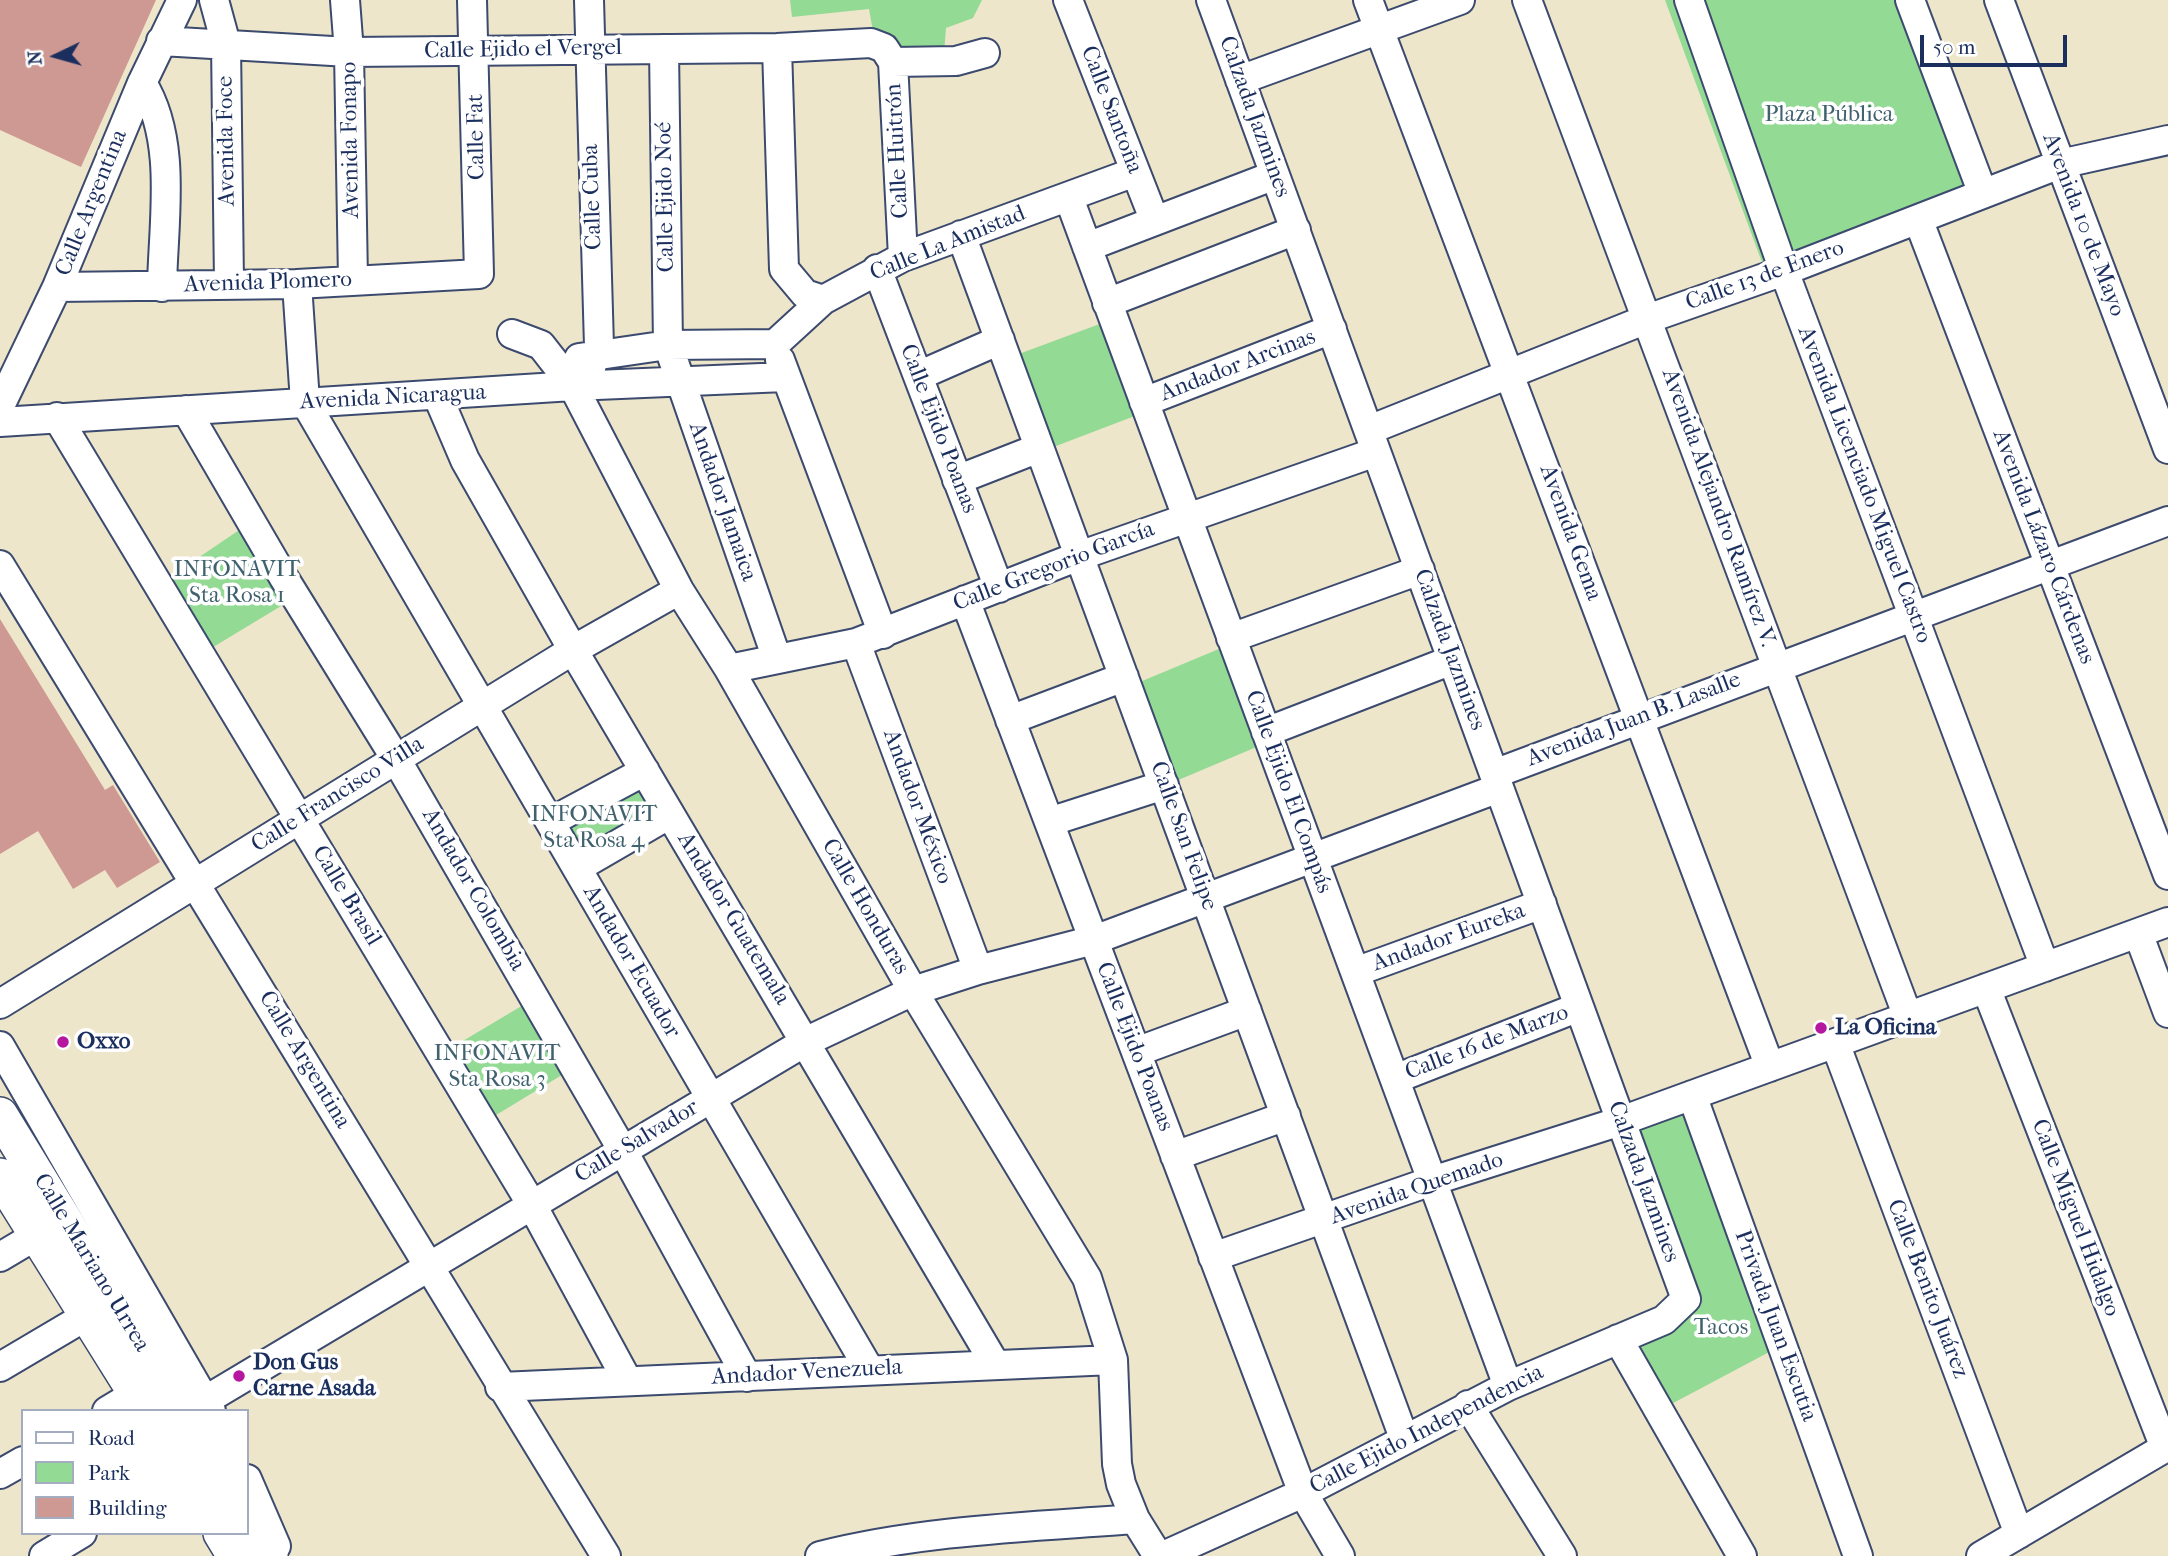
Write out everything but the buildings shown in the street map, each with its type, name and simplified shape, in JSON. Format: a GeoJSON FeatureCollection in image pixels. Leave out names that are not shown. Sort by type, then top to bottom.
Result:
{"type":"FeatureCollection","features":[{"type":"Feature","properties":{"kind":"main road","name":"Calle Mariano Urrea"},"geometry":{"type":"LineString","coordinates":[[0,1115],[200,1407]]}},
{"type":"Feature","properties":{"kind":"main road","name":"Calle Mariano Urrea"},"geometry":{"type":"LineString","coordinates":[[0,1176],[142,1402]]}},
{"type":"Feature","properties":{"kind":"main road"},"geometry":{"type":"LineString","coordinates":[[248,1520],[270,1556]]}},
{"type":"Feature","properties":{"kind":"street","name":"Calle Argentina"},"geometry":{"type":"LineString","coordinates":[[0,405],[57,287],[142,83],[182,0]]}},
{"type":"Feature","properties":{"kind":"street","name":"Avenida Foce"},"geometry":{"type":"LineString","coordinates":[[214,0],[226,44],[229,283]]}},
{"type":"Feature","properties":{"kind":"street","name":"Avenida Fonapo"},"geometry":{"type":"LineString","coordinates":[[345,0],[349,52],[353,280]]}},
{"type":"Feature","properties":{"kind":"street","name":"Calle Fat"},"geometry":{"type":"LineString","coordinates":[[472,0],[479,274]]}},
{"type":"Feature","properties":{"kind":"street","name":"Calle Cuba"},"geometry":{"type":"LineString","coordinates":[[573,386],[591,367],[598,346],[588,47],[589,0]]}},
{"type":"Feature","properties":{"kind":"street","name":"Calle Santoña"},"geometry":{"type":"LineString","coordinates":[[1068,0],[1154,219]]}},
{"type":"Feature","properties":{"kind":"street","name":"Calzada Jazmines"},"geometry":{"type":"LineString","coordinates":[[1211,0],[1686,1299]]}},
{"type":"Feature","properties":{"kind":"street","name":"Avenida Gema"},"geometry":{"type":"LineString","coordinates":[[1368,0],[1770,1067]]}},
{"type":"Feature","properties":{"kind":"street"},"geometry":{"type":"LineString","coordinates":[[1241,80],[1460,0]]}},
{"type":"Feature","properties":{"kind":"street","name":"Avenida Alejandro Ramírez V."},"geometry":{"type":"LineString","coordinates":[[1527,0],[1908,1017]]}},
{"type":"Feature","properties":{"kind":"street","name":"Avenida Licenciado Miguel Castro"},"geometry":{"type":"LineString","coordinates":[[1689,0],[1784,271],[2045,967]]}},
{"type":"Feature","properties":{"kind":"street"},"geometry":{"type":"LineString","coordinates":[[1910,0],[1983,194]]}},
{"type":"Feature","properties":{"kind":"street","name":"Avenida 10 de Mayo"},"geometry":{"type":"LineString","coordinates":[[1999,0],[2168,449]]}},
{"type":"Feature","properties":{"kind":"street","name":"Calle Ejido el Vergel"},"geometry":{"type":"LineString","coordinates":[[161,41],[349,52],[588,47],[777,48],[860,42],[889,55],[957,61],[985,52]]}},
{"type":"Feature","properties":{"kind":"street"},"geometry":{"type":"LineString","coordinates":[[777,48],[784,269],[805,294],[823,300]]}},
{"type":"Feature","properties":{"kind":"street","name":"Calle Ejido Noé"},"geometry":{"type":"LineString","coordinates":[[664,49],[668,345]]}},
{"type":"Feature","properties":{"kind":"street","name":"Calle Huitrón"},"geometry":{"type":"LineString","coordinates":[[889,55],[904,257]]}},
{"type":"Feature","properties":{"kind":"street"},"geometry":{"type":"LineString","coordinates":[[142,83],[154,102],[165,154],[162,287]]}},
{"type":"Feature","properties":{"kind":"street","name":"Calle 13 de Enero"},"geometry":{"type":"LineString","coordinates":[[1372,441],[1511,375],[1647,318],[1784,271],[2060,164],[2168,139]]}},
{"type":"Feature","properties":{"kind":"street","name":"Calle La Amistad"},"geometry":{"type":"LineString","coordinates":[[775,344],[823,300],[877,269],[961,235],[1135,172]]}},
{"type":"Feature","properties":{"kind":"street"},"geometry":{"type":"LineString","coordinates":[[1087,247],[1275,174]]}},
{"type":"Feature","properties":{"kind":"street","name":"Calle Ejido El Compás"},"geometry":{"type":"LineString","coordinates":[[1069,198],[1508,1386]]}},
{"type":"Feature","properties":{"kind":"street","name":"Avenida Lázaro Cárdenas"},"geometry":{"type":"LineString","coordinates":[[1918,219],[2168,875]]}},
{"type":"Feature","properties":{"kind":"street"},"geometry":{"type":"LineString","coordinates":[[1107,303],[1296,230]]}},
{"type":"Feature","properties":{"kind":"street","name":"Calle San Felipe"},"geometry":{"type":"LineString","coordinates":[[961,235],[1405,1438]]}},
{"type":"Feature","properties":{"kind":"street","name":"Calle Ejido Poanas"},"geometry":{"type":"LineString","coordinates":[[877,269],[999,588]]}},
{"type":"Feature","properties":{"kind":"street","name":"Avenida Plomero"},"geometry":{"type":"LineString","coordinates":[[57,287],[297,284],[479,274]]}},
{"type":"Feature","properties":{"kind":"street","name":"Andador Ecuador"},"geometry":{"type":"LineString","coordinates":[[297,284],[305,402],[485,705],[550,822],[869,1369]]}},
{"type":"Feature","properties":{"kind":"street","name":"Andador Arcinas"},"geometry":{"type":"LineString","coordinates":[[1144,402],[1332,329]]}},
{"type":"Feature","properties":{"kind":"street","name":"Calle Honduras"},"geometry":{"type":"LineString","coordinates":[[512,334],[541,345],[573,386],[679,590],[729,668],[913,992],[1087,1278],[1113,1360],[1117,1464],[1121,1484],[1135,1519],[1160,1556]]}},
{"type":"Feature","properties":{"kind":"street"},"geometry":{"type":"LineString","coordinates":[[918,376],[1000,340]]}},
{"type":"Feature","properties":{"kind":"street"},"geometry":{"type":"LineString","coordinates":[[555,361],[668,345],[775,344],[785,377],[883,634]]}},
{"type":"Feature","properties":{"kind":"street","name":"Andador Jamaica"},"geometry":{"type":"LineString","coordinates":[[668,345],[776,659]]}},
{"type":"Feature","properties":{"kind":"street","name":"Avenida Nicaragua"},"geometry":{"type":"LineString","coordinates":[[0,422],[305,402],[439,397],[573,386],[785,377]]}},
{"type":"Feature","properties":{"kind":"street","name":"Andador Guatemala"},"geometry":{"type":"LineString","coordinates":[[439,397],[465,460],[573,650],[995,1364]]}},
{"type":"Feature","properties":{"kind":"street","name":"Andador Colombia"},"geometry":{"type":"LineString","coordinates":[[186,410],[284,578],[397,759],[623,1150],[747,1377]]}},
{"type":"Feature","properties":{"kind":"street","name":"Calle Brasil"},"geometry":{"type":"LineString","coordinates":[[57,417],[531,1205],[627,1380]]}},
{"type":"Feature","properties":{"kind":"street","name":"Calle Gregorio García"},"geometry":{"type":"LineString","coordinates":[[729,668],[856,643],[883,634],[1079,556],[1187,518],[1372,441]]}},
{"type":"Feature","properties":{"kind":"street"},"geometry":{"type":"LineString","coordinates":[[957,480],[1040,448]]}},
{"type":"Feature","properties":{"kind":"street","name":"Avenida Juan B. Lasalle"},"geometry":{"type":"LineString","coordinates":[[1312,858],[1497,781],[1638,717],[1914,619],[2168,521]]}},
{"type":"Feature","properties":{"kind":"street","name":"Calle Argentina"},"geometry":{"type":"LineString","coordinates":[[0,565],[430,1266],[500,1387],[606,1556]]}},
{"type":"Feature","properties":{"kind":"street"},"geometry":{"type":"LineString","coordinates":[[1231,638],[1420,570]]}},
{"type":"Feature","properties":{"kind":"street","name":"Calle Francisco Villa"},"geometry":{"type":"LineString","coordinates":[[0,1004],[573,650],[679,590]]}},
{"type":"Feature","properties":{"kind":"street","name":"Calle Ejido Poanas"},"geometry":{"type":"LineString","coordinates":[[965,600],[1303,1493],[1340,1556]]}},
{"type":"Feature","properties":{"kind":"street","name":"Andador México"},"geometry":{"type":"LineString","coordinates":[[856,643],[978,970]]}},
{"type":"Feature","properties":{"kind":"street"},"geometry":{"type":"LineString","coordinates":[[1266,732],[1452,660]]}},
{"type":"Feature","properties":{"kind":"street"},"geometry":{"type":"LineString","coordinates":[[1010,720],[1124,677]]}},
{"type":"Feature","properties":{"kind":"street"},"geometry":{"type":"LineString","coordinates":[[550,822],[645,771]]}},
{"type":"Feature","properties":{"kind":"street"},"geometry":{"type":"LineString","coordinates":[[1049,822],[1164,785]]}},
{"type":"Feature","properties":{"kind":"street"},"geometry":{"type":"LineString","coordinates":[[577,867],[670,814]]}},
{"type":"Feature","properties":{"kind":"street","name":"Calle Salvador"},"geometry":{"type":"LineString","coordinates":[[200,1407],[531,1205],[806,1042],[913,992],[978,970],[1094,940],[1312,858]]}},
{"type":"Feature","properties":{"kind":"street","name":"Andador Eureka"},"geometry":{"type":"LineString","coordinates":[[1355,972],[1542,904]]}},
{"type":"Feature","properties":{"kind":"street","name":"Avenida Quemado"},"geometry":{"type":"LineString","coordinates":[[1213,1257],[1325,1221],[1433,1181],[1621,1121],[2168,922]]}},
{"type":"Feature","properties":{"kind":"street"},"geometry":{"type":"LineString","coordinates":[[2138,933],[2168,1013]]}},
{"type":"Feature","properties":{"kind":"street","name":"Calle Miguel Hidalgo"},"geometry":{"type":"LineString","coordinates":[[1986,988],[2166,1447]]}},
{"type":"Feature","properties":{"kind":"street","name":"Calle 16 de Marzo"},"geometry":{"type":"LineString","coordinates":[[1395,1079],[1579,1007]]}},
{"type":"Feature","properties":{"kind":"street"},"geometry":{"type":"LineString","coordinates":[[1136,1052],[1247,1011]]}},
{"type":"Feature","properties":{"kind":"street","name":"Calle Benito Juárez"},"geometry":{"type":"LineString","coordinates":[[1835,1043],[2019,1534]]}},
{"type":"Feature","properties":{"kind":"street"},"geometry":{"type":"LineString","coordinates":[[0,1046],[200,1407]]}},
{"type":"Feature","properties":{"kind":"street","name":"Privada Juan Escutia"},"geometry":{"type":"LineString","coordinates":[[1692,1095],[1858,1556]]}},
{"type":"Feature","properties":{"kind":"street"},"geometry":{"type":"LineString","coordinates":[[1175,1156],[1286,1116]]}},
{"type":"Feature","properties":{"kind":"street"},"geometry":{"type":"LineString","coordinates":[[0,1258],[37,1235]]}},
{"type":"Feature","properties":{"kind":"street","name":"Calle Ejido Independencia"},"geometry":{"type":"LineString","coordinates":[[1160,1556],[1303,1493],[1508,1386],[1664,1320],[1686,1299]]}},
{"type":"Feature","properties":{"kind":"street"},"geometry":{"type":"LineString","coordinates":[[0,1367],[88,1315]]}},
{"type":"Feature","properties":{"kind":"street"},"geometry":{"type":"LineString","coordinates":[[1618,1339],[1742,1556]]}},
{"type":"Feature","properties":{"kind":"street","name":"Andador Venezuela"},"geometry":{"type":"LineString","coordinates":[[500,1387],[1113,1360]]}},
{"type":"Feature","properties":{"kind":"street"},"geometry":{"type":"LineString","coordinates":[[115,1409],[142,1402]]}},
{"type":"Feature","properties":{"kind":"street"},"geometry":{"type":"LineString","coordinates":[[1468,1405],[1562,1556]]}},
{"type":"Feature","properties":{"kind":"street"},"geometry":{"type":"LineString","coordinates":[[1982,1556],[2166,1447]]}},
{"type":"Feature","properties":{"kind":"street"},"geometry":{"type":"LineString","coordinates":[[0,1474],[21,1462]]}},
{"type":"Feature","properties":{"kind":"street"},"geometry":{"type":"LineString","coordinates":[[248,1481],[263,1511],[279,1556]]}},
{"type":"Feature","properties":{"kind":"street"},"geometry":{"type":"LineString","coordinates":[[820,1556],[867,1544],[947,1545],[1135,1519]]}},
{"type":"Feature","properties":{"kind":"street"},"geometry":{"type":"LineString","coordinates":[[44,1556],[79,1535]]}},
{"type":"Feature","properties":{"kind":"green space"},"geometry":{"type":"Polygon","coordinates":[[[790,0],[982,0],[973,18],[946,28],[944,54],[897,52],[874,37],[869,9],[792,17],[790,0]]]}},
{"type":"Feature","properties":{"kind":"green space","name":"Plaza Pública"},"geometry":{"type":"Polygon","coordinates":[[[1665,0],[1924,0],[1988,175],[1763,265],[1665,0]]]}},
{"type":"Feature","properties":{"kind":"green space"},"geometry":{"type":"Polygon","coordinates":[[[1105,322],[1140,414],[1043,451],[1008,358],[1105,322]]]}},
{"type":"Feature","properties":{"kind":"green space","name":"INFONAVIT Sta Rosa 1"},"geometry":{"type":"Polygon","coordinates":[[[251,522],[296,597],[200,655],[158,585],[251,522]]]}},
{"type":"Feature","properties":{"kind":"green space"},"geometry":{"type":"Polygon","coordinates":[[[1226,646],[1266,743],[1176,781],[1135,684],[1226,646]]]}},
{"type":"Feature","properties":{"kind":"green space","name":"INFONAVIT Sta Rosa 4"},"geometry":{"type":"Polygon","coordinates":[[[645,771],[670,814],[577,868],[550,822],[645,771]]]}},
{"type":"Feature","properties":{"kind":"green space","name":"INFONAVIT Sta Rosa 3"},"geometry":{"type":"Polygon","coordinates":[[[535,998],[575,1067],[483,1123],[441,1054],[535,998]]]}},
{"type":"Feature","properties":{"kind":"green space","name":"Tacos"},"geometry":{"type":"Polygon","coordinates":[[[1689,1104],[1773,1350],[1662,1409],[1622,1339],[1683,1309],[1630,1124],[1689,1104]]]}},
{"type":"Feature","properties":{"kind":"place","name":"La Oficina"},"geometry":{"type":"Point","coordinates":[1821,1028]}},
{"type":"Feature","properties":{"kind":"place","name":"Oxxo"},"geometry":{"type":"Point","coordinates":[63,1042]}},
{"type":"Feature","properties":{"kind":"place","name":"Don Gus Carne Asada"},"geometry":{"type":"Point","coordinates":[239,1376]}}]}
